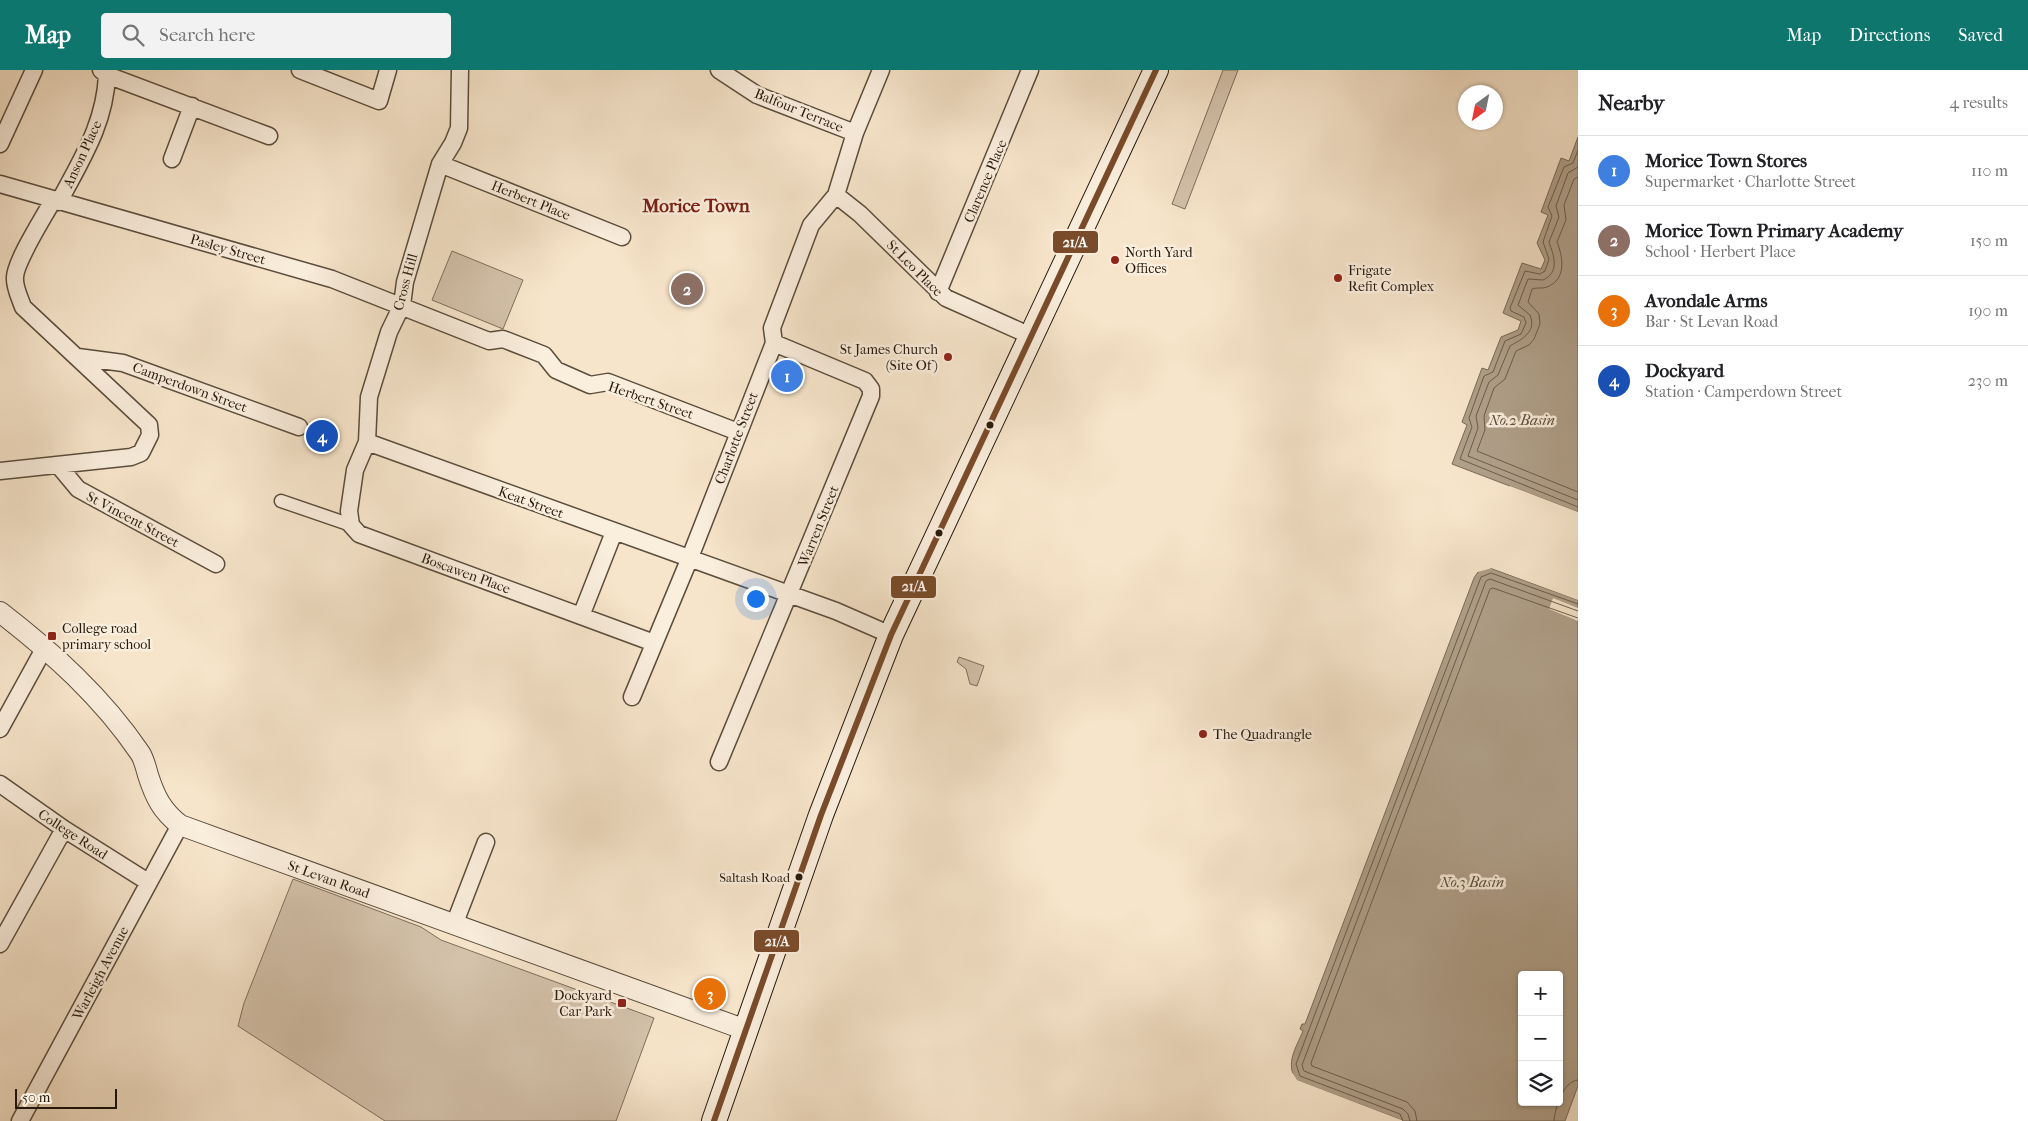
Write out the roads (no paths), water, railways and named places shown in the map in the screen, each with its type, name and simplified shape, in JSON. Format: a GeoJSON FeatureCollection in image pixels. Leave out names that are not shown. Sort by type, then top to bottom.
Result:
{"type":"FeatureCollection","features":[{"type":"Feature","properties":{"kind":"main road"},"geometry":{"type":"LineString","coordinates":[[714,1121],[824,808],[891,635],[1156,70]]}},
{"type":"Feature","properties":{"kind":"street"},"geometry":{"type":"LineString","coordinates":[[0,144],[34,70]]}},
{"type":"Feature","properties":{"kind":"street"},"geometry":{"type":"LineString","coordinates":[[300,70],[379,101],[388,70]]}},
{"type":"Feature","properties":{"kind":"street","name":"Cross Hill"},"geometry":{"type":"LineString","coordinates":[[351,525],[351,485],[367,442],[369,396],[395,303],[405,282],[440,164],[453,143],[459,128],[460,70]]}},
{"type":"Feature","properties":{"kind":"street","name":"Balfour Terrace"},"geometry":{"type":"LineString","coordinates":[[719,70],[757,95],[855,133]]}},
{"type":"Feature","properties":{"kind":"street","name":"Charlotte Street"},"geometry":{"type":"LineString","coordinates":[[632,697],[689,560],[774,343],[772,328],[811,225],[836,195],[855,133],[881,70]]}},
{"type":"Feature","properties":{"kind":"street","name":"Clarence Place"},"geometry":{"type":"LineString","coordinates":[[938,292],[1030,70]]}},
{"type":"Feature","properties":{"kind":"street"},"geometry":{"type":"LineString","coordinates":[[104,73],[269,136]]}},
{"type":"Feature","properties":{"kind":"street","name":"Anson Place"},"geometry":{"type":"LineString","coordinates":[[53,200],[92,140],[106,100],[104,73]]}},
{"type":"Feature","properties":{"kind":"street"},"geometry":{"type":"LineString","coordinates":[[172,159],[192,106]]}},
{"type":"Feature","properties":{"kind":"street","name":"Herbert Place"},"geometry":{"type":"LineString","coordinates":[[440,164],[622,237]]}},
{"type":"Feature","properties":{"kind":"street","name":"Pasley Street"},"geometry":{"type":"LineString","coordinates":[[0,184],[340,281],[395,303]]}},
{"type":"Feature","properties":{"kind":"street","name":"St Leo Place"},"geometry":{"type":"LineString","coordinates":[[836,195],[860,214],[946,298],[1031,336]]}},
{"type":"Feature","properties":{"kind":"street"},"geometry":{"type":"LineString","coordinates":[[0,471],[131,457],[141,453],[150,435],[149,425],[23,307],[14,278],[18,265],[53,200]]}},
{"type":"Feature","properties":{"kind":"street","name":"Herbert Street"},"geometry":{"type":"LineString","coordinates":[[395,303],[489,342],[503,339],[544,355],[556,370],[590,386],[608,382],[738,432]]}},
{"type":"Feature","properties":{"kind":"street","name":"Warren Street"},"geometry":{"type":"LineString","coordinates":[[719,762],[790,596],[871,396],[871,389],[865,381],[774,343]]}},
{"type":"Feature","properties":{"kind":"street","name":"Camperdown Street"},"geometry":{"type":"LineString","coordinates":[[78,357],[123,363],[300,427]]}},
{"type":"Feature","properties":{"kind":"street","name":"Keat Street"},"geometry":{"type":"LineString","coordinates":[[367,442],[836,612],[891,635]]}},
{"type":"Feature","properties":{"kind":"street","name":"St Vincent Street"},"geometry":{"type":"LineString","coordinates":[[58,465],[78,489],[216,564]]}},
{"type":"Feature","properties":{"kind":"street","name":"Boscawen Place"},"geometry":{"type":"LineString","coordinates":[[281,501],[351,525],[359,534],[654,643]]}},
{"type":"Feature","properties":{"kind":"street"},"geometry":{"type":"LineString","coordinates":[[581,616],[614,532]]}},
{"type":"Feature","properties":{"kind":"street","name":"St Levan Road"},"geometry":{"type":"LineString","coordinates":[[0,612],[45,647],[90,690],[141,755],[156,799],[167,814],[180,825],[746,1030]]}},
{"type":"Feature","properties":{"kind":"street"},"geometry":{"type":"LineString","coordinates":[[0,729],[45,647]]}},
{"type":"Feature","properties":{"kind":"street","name":"College Road"},"geometry":{"type":"LineString","coordinates":[[0,784],[64,829],[148,882]]}},
{"type":"Feature","properties":{"kind":"street","name":"Warleigh Avenue"},"geometry":{"type":"LineString","coordinates":[[20,1121],[180,825]]}},
{"type":"Feature","properties":{"kind":"street"},"geometry":{"type":"LineString","coordinates":[[0,944],[64,829]]}},
{"type":"Feature","properties":{"kind":"street"},"geometry":{"type":"LineString","coordinates":[[454,925],[486,842]]}},
{"type":"Feature","properties":{"kind":"water","name":"No.2 Basin"},"geometry":{"type":"Polygon","coordinates":[[[1578,137],[1578,512],[1452,464],[1467,425],[1462,422],[1482,368],[1488,370],[1501,337],[1518,330],[1521,321],[1503,313],[1522,263],[1541,269],[1545,260],[1537,243],[1548,215],[1541,212],[1561,158],[1569,161],[1578,137]]]}},
{"type":"Feature","properties":{"kind":"water","name":"No.3 Basin"},"geometry":{"type":"Polygon","coordinates":[[[1487,567],[1578,600],[1578,1086],[1565,1121],[1404,1121],[1296,1080],[1291,1068],[1295,1049],[1303,1031],[1300,1029],[1302,1024],[1305,1024],[1474,578],[1478,572],[1487,567]]]}},
{"type":"Feature","properties":{"kind":"place","name":"North Yard Offices"},"geometry":{"type":"Point","coordinates":[1115,260]}},
{"type":"Feature","properties":{"kind":"place","name":"Frigate Refit Complex"},"geometry":{"type":"Point","coordinates":[1338,278]}},
{"type":"Feature","properties":{"kind":"place","name":"Morice Town Primary Academy"},"geometry":{"type":"Point","coordinates":[687,289]}},
{"type":"Feature","properties":{"kind":"place","name":"St James Church (Site Of)"},"geometry":{"type":"Point","coordinates":[948,357]}},
{"type":"Feature","properties":{"kind":"place","name":"Morice Town Stores"},"geometry":{"type":"Point","coordinates":[787,376]}},
{"type":"Feature","properties":{"kind":"place","name":"Dockyard"},"geometry":{"type":"Point","coordinates":[322,436]}},
{"type":"Feature","properties":{"kind":"place","name":"College road primary school"},"geometry":{"type":"Point","coordinates":[52,636]}},
{"type":"Feature","properties":{"kind":"place","name":"The Quadrangle"},"geometry":{"type":"Point","coordinates":[1203,734]}},
{"type":"Feature","properties":{"kind":"place","name":"Saltash Road"},"geometry":{"type":"Point","coordinates":[799,877]}},
{"type":"Feature","properties":{"kind":"place","name":"Avondale Arms"},"geometry":{"type":"Point","coordinates":[710,994]}},
{"type":"Feature","properties":{"kind":"place","name":"Dockyard Car Park"},"geometry":{"type":"Point","coordinates":[622,1003]}},
{"type":"Feature","properties":{"kind":"district","name":"Morice Town"},"geometry":{"type":"Point","coordinates":[696,205]}}]}
